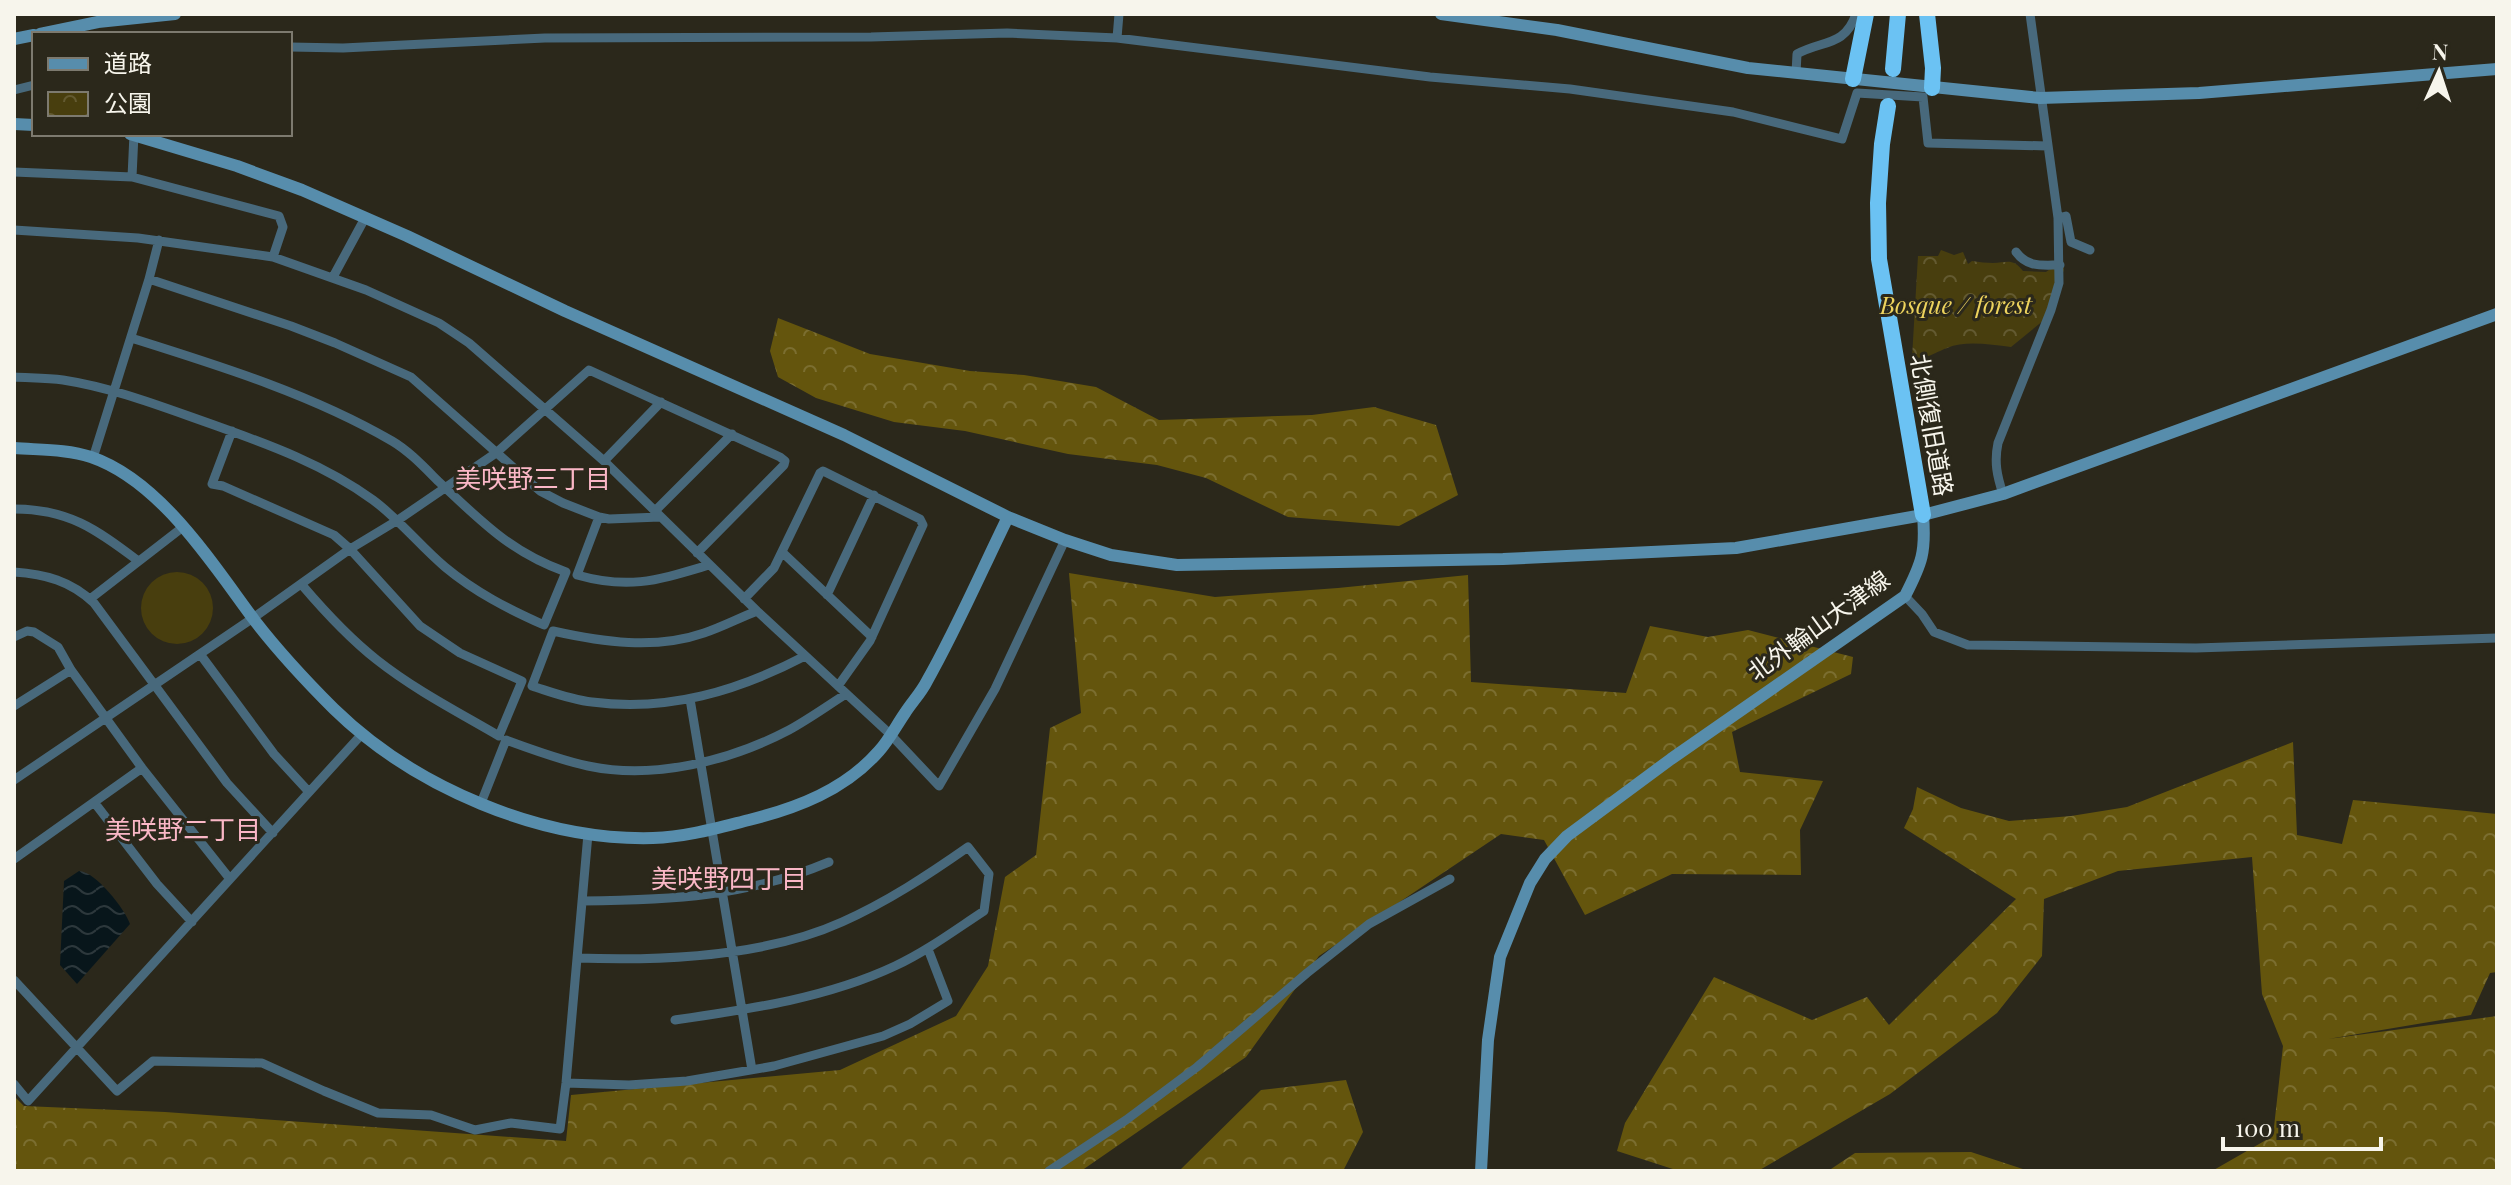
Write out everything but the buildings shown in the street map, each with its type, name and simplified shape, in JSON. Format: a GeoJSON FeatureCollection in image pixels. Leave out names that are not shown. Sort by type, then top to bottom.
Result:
{"type":"FeatureCollection","features":[{"type":"Feature","properties":{"kind":"highway"},"geometry":{"type":"LineString","coordinates":[[1853,79],[1866,14]]}},
{"type":"Feature","properties":{"kind":"highway"},"geometry":{"type":"LineString","coordinates":[[1893,69],[1898,14]]}},
{"type":"Feature","properties":{"kind":"highway"},"geometry":{"type":"LineString","coordinates":[[1927,14],[1932,88]]}},
{"type":"Feature","properties":{"kind":"highway","name":"北側復旧道路"},"geometry":{"type":"LineString","coordinates":[[1888,106],[1878,203],[1879,259],[1923,515]]}},
{"type":"Feature","properties":{"kind":"street"},"geometry":{"type":"LineString","coordinates":[[50,32],[98,22],[175,14]]}},
{"type":"Feature","properties":{"kind":"street"},"geometry":{"type":"LineString","coordinates":[[1117,38],[1119,14]]}},
{"type":"Feature","properties":{"kind":"street"},"geometry":{"type":"LineString","coordinates":[[1441,14],[1557,30],[1684,56],[1796,73],[2040,98],[2199,93],[2497,69]]}},
{"type":"Feature","properties":{"kind":"street"},"geometry":{"type":"LineString","coordinates":[[1796,73],[1797,54],[1813,45],[1829,44],[1844,35],[1856,14]]}},
{"type":"Feature","properties":{"kind":"street"},"geometry":{"type":"LineString","coordinates":[[2003,494],[1996,471],[1998,443],[2059,283],[2058,218],[2030,14]]}},
{"type":"Feature","properties":{"kind":"street"},"geometry":{"type":"LineString","coordinates":[[292,47],[343,48],[545,38],[871,37],[1007,33],[1117,38],[1430,77],[1584,91],[1733,112],[1842,139],[1857,93],[1923,97],[1928,143],[2047,146]]}},
{"type":"Feature","properties":{"kind":"street"},"geometry":{"type":"LineString","coordinates":[[132,136],[132,177]]}},
{"type":"Feature","properties":{"kind":"street"},"geometry":{"type":"LineString","coordinates":[[138,136],[302,190],[844,435],[1008,517],[1111,555],[1177,565],[1503,559],[1736,548],[1923,515],[2003,494],[2497,314]]}},
{"type":"Feature","properties":{"kind":"street"},"geometry":{"type":"LineString","coordinates":[[14,172],[132,177],[279,216],[283,227],[273,257]]}},
{"type":"Feature","properties":{"kind":"street"},"geometry":{"type":"LineString","coordinates":[[2058,218],[2066,216],[2071,242],[2090,250]]}},
{"type":"Feature","properties":{"kind":"street"},"geometry":{"type":"LineString","coordinates":[[333,277],[365,218]]}},
{"type":"Feature","properties":{"kind":"street"},"geometry":{"type":"LineString","coordinates":[[14,230],[159,240],[273,257],[333,277],[439,323],[469,343],[604,461],[744,599],[891,735],[939,786],[995,689],[1065,540]]}},
{"type":"Feature","properties":{"kind":"street"},"geometry":{"type":"LineString","coordinates":[[93,458],[159,240]]}},
{"type":"Feature","properties":{"kind":"street"},"geometry":{"type":"LineString","coordinates":[[2016,252],[2035,266],[2060,265]]}},
{"type":"Feature","properties":{"kind":"street"},"geometry":{"type":"LineString","coordinates":[[149,279],[291,326],[411,377],[540,491],[599,517],[609,519],[658,514],[732,434]]}},
{"type":"Feature","properties":{"kind":"street"},"geometry":{"type":"LineString","coordinates":[[131,338],[311,400],[352,418],[393,442],[496,535],[541,563],[600,581],[643,582],[709,565]]}},
{"type":"Feature","properties":{"kind":"street"},"geometry":{"type":"LineString","coordinates":[[14,780],[302,585],[350,549],[496,453],[589,370],[783,458],[784,465],[697,553]]}},
{"type":"Feature","properties":{"kind":"street"},"geometry":{"type":"LineString","coordinates":[[14,377],[62,380],[113,392],[232,431],[306,460],[341,478],[398,520],[444,566],[469,585],[499,605],[549,628],[590,639],[665,641],[702,634],[757,611]]}},
{"type":"Feature","properties":{"kind":"street"},"geometry":{"type":"LineString","coordinates":[[604,461],[661,402]]}},
{"type":"Feature","properties":{"kind":"street"},"geometry":{"type":"LineString","coordinates":[[232,431],[212,484],[334,535],[420,626],[460,653],[532,686],[589,702],[639,705],[710,695],[767,676],[805,656]]}},
{"type":"Feature","properties":{"kind":"street"},"geometry":{"type":"LineString","coordinates":[[14,448],[66,451],[93,458],[119,470],[160,502],[291,664],[335,710],[394,758],[426,778],[481,803],[543,824],[588,834],[651,838],[712,830],[787,811],[823,795],[852,775],[879,751],[926,684],[1008,517]]}},
{"type":"Feature","properties":{"kind":"street"},"geometry":{"type":"LineString","coordinates":[[302,585],[341,629],[376,659],[415,687],[503,738],[591,767],[639,770],[701,762],[744,750],[789,730],[842,690],[872,637],[923,525],[920,519],[823,471],[774,568],[744,599]]}},
{"type":"Feature","properties":{"kind":"street"},"geometry":{"type":"LineString","coordinates":[[827,595],[874,495]]}},
{"type":"Feature","properties":{"kind":"street"},"geometry":{"type":"LineString","coordinates":[[14,509],[61,515],[97,530],[137,560]]}},
{"type":"Feature","properties":{"kind":"street","name":"北外輪山大津線"},"geometry":{"type":"LineString","coordinates":[[1481,1171],[1488,1040],[1500,957],[1530,883],[1545,859],[1567,836],[1671,759],[1905,596],[1919,568],[1925,544],[1923,515]]}},
{"type":"Feature","properties":{"kind":"street"},"geometry":{"type":"LineString","coordinates":[[577,575],[599,517]]}},
{"type":"Feature","properties":{"kind":"street"},"geometry":{"type":"LineString","coordinates":[[90,599],[183,527]]}},
{"type":"Feature","properties":{"kind":"street"},"geometry":{"type":"LineString","coordinates":[[782,552],[872,637]]}},
{"type":"Feature","properties":{"kind":"street"},"geometry":{"type":"LineString","coordinates":[[14,572],[41,574],[68,585],[90,599],[227,783],[273,833]]}},
{"type":"Feature","properties":{"kind":"street"},"geometry":{"type":"LineString","coordinates":[[532,686],[566,572]]}},
{"type":"Feature","properties":{"kind":"street"},"geometry":{"type":"LineString","coordinates":[[1905,596],[1934,632],[1968,645],[2196,648],[2497,638]]}},
{"type":"Feature","properties":{"kind":"street"},"geometry":{"type":"LineString","coordinates":[[14,637],[27,631],[41,635],[58,647],[71,670],[142,768],[230,879]]}},
{"type":"Feature","properties":{"kind":"street"},"geometry":{"type":"LineString","coordinates":[[200,654],[274,754],[309,792]]}},
{"type":"Feature","properties":{"kind":"street"},"geometry":{"type":"LineString","coordinates":[[14,706],[71,670]]}},
{"type":"Feature","properties":{"kind":"street"},"geometry":{"type":"LineString","coordinates":[[481,803],[522,681]]}},
{"type":"Feature","properties":{"kind":"street"},"geometry":{"type":"LineString","coordinates":[[690,699],[752,1070]]}},
{"type":"Feature","properties":{"kind":"street"},"geometry":{"type":"LineString","coordinates":[[14,1084],[28,1101],[362,734]]}},
{"type":"Feature","properties":{"kind":"street"},"geometry":{"type":"LineString","coordinates":[[14,859],[142,768]]}},
{"type":"Feature","properties":{"kind":"street"},"geometry":{"type":"LineString","coordinates":[[94,802],[157,884],[192,922]]}},
{"type":"Feature","properties":{"kind":"street"},"geometry":{"type":"LineString","coordinates":[[14,980],[117,1091],[153,1061],[262,1063],[378,1113],[431,1115],[475,1130],[511,1123],[560,1129],[588,834]]}},
{"type":"Feature","properties":{"kind":"street"},"geometry":{"type":"LineString","coordinates":[[577,958],[631,960],[679,957],[807,935],[841,923],[914,884],[968,847],[989,874],[984,911],[928,949],[894,967],[799,998],[675,1020]]}},
{"type":"Feature","properties":{"kind":"street"},"geometry":{"type":"LineString","coordinates":[[582,901],[679,899],[722,893],[798,875],[829,862]]}},
{"type":"Feature","properties":{"kind":"street"},"geometry":{"type":"LineString","coordinates":[[1049,1171],[1126,1120],[1197,1067],[1369,924],[1450,879]]}},
{"type":"Feature","properties":{"kind":"street"},"geometry":{"type":"LineString","coordinates":[[566,1083],[629,1085],[687,1081],[774,1066],[883,1036],[948,1001],[928,949]]}},
{"type":"Feature","properties":{"kind":"green space","name":"Bosque / forest"},"geometry":{"type":"Polygon","coordinates":[[[1941,250],[1954,255],[1963,252],[1968,264],[1972,261],[2010,262],[2023,271],[2046,272],[2063,260],[2064,270],[2044,320],[2011,347],[1962,344],[1912,358],[1918,256],[1938,256],[1941,250]]]}},
{"type":"Feature","properties":{"kind":"green space"},"geometry":{"type":"Polygon","coordinates":[[[778,318],[870,354],[1096,387],[1159,420],[1312,415],[1374,407],[1436,425],[1458,495],[1399,526],[1288,517],[1206,478],[1157,465],[1068,454],[965,431],[894,422],[816,398],[778,377],[770,351],[778,318]]]}},
{"type":"Feature","properties":{"kind":"green space"},"geometry":{"type":"Polygon","coordinates":[[[184,572],[203,582],[211,594],[211,622],[203,634],[191,642],[170,644],[151,634],[143,622],[141,601],[151,582],[163,574],[184,572]]]}},
{"type":"Feature","properties":{"kind":"green space"},"geometry":{"type":"Polygon","coordinates":[[[1069,573],[1215,597],[1468,575],[1471,682],[1626,693],[1650,626],[1708,637],[1748,630],[1853,657],[1851,674],[1732,732],[1740,772],[1823,781],[1800,830],[1801,875],[1672,874],[1585,915],[1544,840],[1501,834],[1319,956],[1246,1057],[1081,1171],[14,1171],[14,1096],[24,1106],[165,1112],[566,1141],[571,1095],[840,1070],[956,1016],[988,966],[1005,877],[1036,855],[1050,728],[1081,713],[1069,573]]]}},
{"type":"Feature","properties":{"kind":"green space"},"geometry":{"type":"Polygon","coordinates":[[[2293,742],[2297,835],[2342,844],[2353,800],[2497,814],[2497,972],[2490,973],[2471,1015],[2328,1039],[2497,1016],[2497,1171],[2212,1171],[2273,1136],[2283,1046],[2262,994],[2252,857],[2118,871],[2044,899],[2042,956],[1997,1013],[1890,1094],[1758,1171],[1679,1171],[1617,1151],[1625,1123],[1714,977],[1812,1020],[1867,997],[1889,1025],[2016,899],[1904,828],[1913,809],[1917,787],[1961,808],[2009,821],[2071,816],[2127,807],[2293,742]]]}},
{"type":"Feature","properties":{"kind":"green space"},"geometry":{"type":"Polygon","coordinates":[[[1346,1080],[1363,1132],[1343,1171],[1179,1171],[1261,1090],[1346,1080]]]}},
{"type":"Feature","properties":{"kind":"green space"},"geometry":{"type":"Polygon","coordinates":[[[1971,1152],[2029,1171],[1828,1171],[1855,1153],[1971,1152]]]}},
{"type":"Feature","properties":{"kind":"water"},"geometry":{"type":"Polygon","coordinates":[[[79,871],[93,877],[109,892],[130,924],[77,984],[60,965],[64,881],[79,871]]]}},
{"type":"Feature","properties":{"kind":"district","name":"美咲野三丁目"},"geometry":{"type":"Point","coordinates":[533,479]}},
{"type":"Feature","properties":{"kind":"district","name":"美咲野二丁目"},"geometry":{"type":"Point","coordinates":[183,830]}},
{"type":"Feature","properties":{"kind":"district","name":"美咲野四丁目"},"geometry":{"type":"Point","coordinates":[729,879]}}]}
